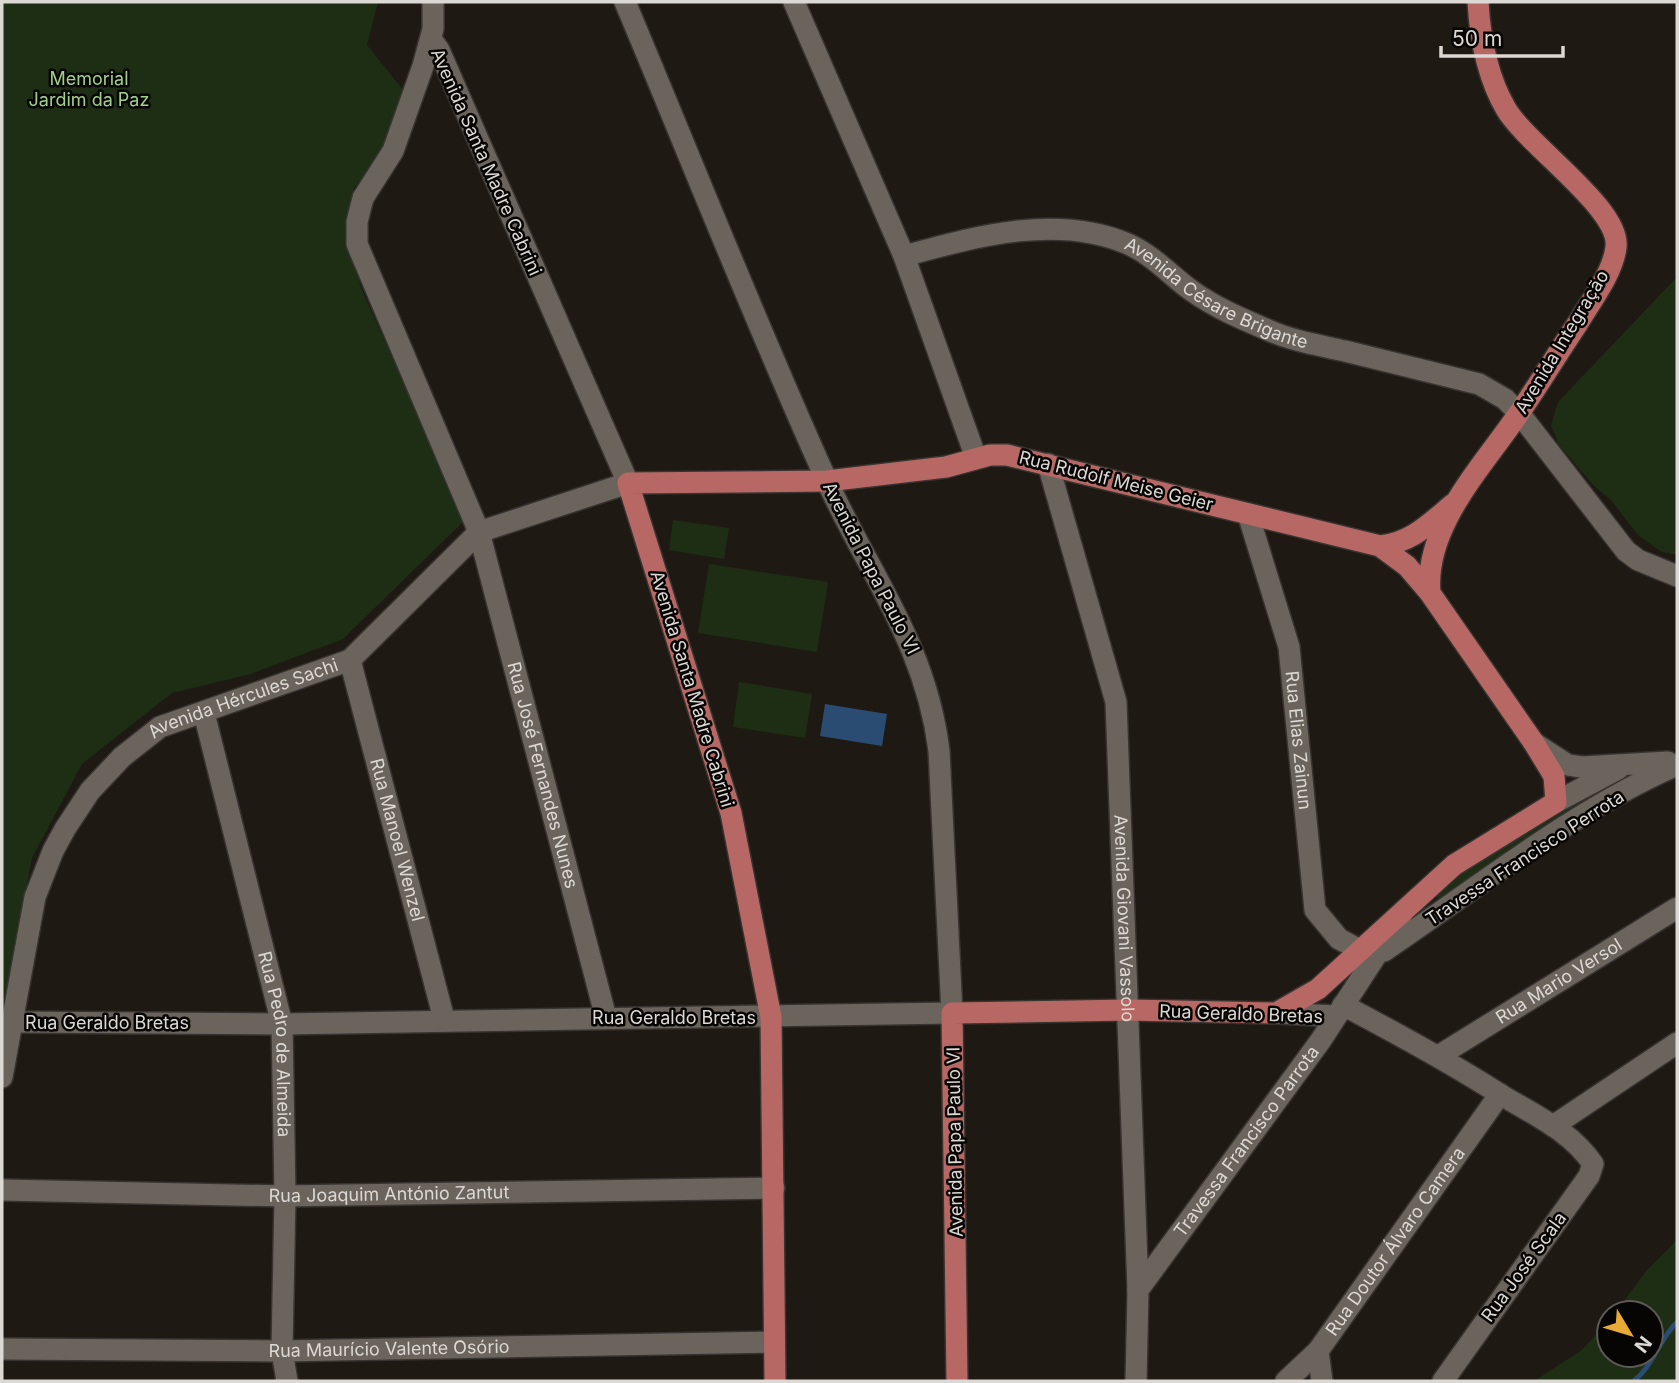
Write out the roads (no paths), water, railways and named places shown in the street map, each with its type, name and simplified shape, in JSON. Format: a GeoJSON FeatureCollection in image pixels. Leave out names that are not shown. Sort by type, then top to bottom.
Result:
{"type":"FeatureCollection","features":[{"type":"Feature","properties":{"kind":"main road","name":"Avenida Integração"},"geometry":{"type":"LineString","coordinates":[[1430,593],[1429,579],[1434,551],[1457,500],[1519,414],[1592,301],[1616,246],[1612,225],[1601,208],[1535,145],[1506,109],[1491,74],[1478,2]]}},
{"type":"Feature","properties":{"kind":"main road","name":"Rua Rudolf Meise Geier"},"geometry":{"type":"LineString","coordinates":[[628,484],[827,481],[946,467],[976,458],[1007,455],[1380,546]]}},
{"type":"Feature","properties":{"kind":"main road","name":"Avenida Santa Madre Cabrini"},"geometry":{"type":"LineString","coordinates":[[628,484],[730,813],[771,1017],[775,1381]]}},
{"type":"Feature","properties":{"kind":"main road","name":"Avenida Integração"},"geometry":{"type":"LineString","coordinates":[[1380,546],[1397,544],[1412,537],[1457,500]]}},
{"type":"Feature","properties":{"kind":"main road"},"geometry":{"type":"LineString","coordinates":[[1380,546],[1407,566],[1430,593],[1534,743],[1554,776],[1556,802]]}},
{"type":"Feature","properties":{"kind":"main road","name":"Travessa Francisco Perrota"},"geometry":{"type":"LineString","coordinates":[[1276,1013],[1318,989],[1368,953],[1409,905],[1454,865],[1556,802]]}},
{"type":"Feature","properties":{"kind":"main road","name":"Rua Geraldo Bretas"},"geometry":{"type":"LineString","coordinates":[[952,1013],[1129,1010],[1276,1013]]}},
{"type":"Feature","properties":{"kind":"main road","name":"Avenida Papa Paulo VI"},"geometry":{"type":"LineString","coordinates":[[952,1013],[957,1381]]}},
{"type":"Feature","properties":{"kind":"street"},"geometry":{"type":"LineString","coordinates":[[433,2],[431,39],[393,151],[363,198],[357,222],[357,244],[479,532]]}},
{"type":"Feature","properties":{"kind":"street","name":"Avenida Papa Paulo VI"},"geometry":{"type":"LineString","coordinates":[[625,2],[827,481],[905,629],[918,661],[936,723],[952,1013]]}},
{"type":"Feature","properties":{"kind":"street"},"geometry":{"type":"LineString","coordinates":[[794,2],[904,256],[976,458]]}},
{"type":"Feature","properties":{"kind":"street","name":"Avenida Santa Madre Cabrini"},"geometry":{"type":"LineString","coordinates":[[431,39],[439,50],[628,484]]}},
{"type":"Feature","properties":{"kind":"street","name":"Avenida Césare Brigante"},"geometry":{"type":"LineString","coordinates":[[904,256],[968,238],[1004,232],[1069,231],[1102,236],[1129,244],[1172,272],[1191,290],[1231,315],[1291,338],[1479,384],[1504,399],[1519,414],[1626,551],[1637,560],[1677,576]]}},
{"type":"Feature","properties":{"kind":"street","name":"Avenida Giovani Vassolo"},"geometry":{"type":"LineString","coordinates":[[1048,464],[1116,702],[1138,1290],[1136,1381]]}},
{"type":"Feature","properties":{"kind":"street","name":"Rua Rudolf Meise Geier"},"geometry":{"type":"LineString","coordinates":[[479,532],[628,484]]}},
{"type":"Feature","properties":{"kind":"street","name":"Rua Elias Zainun"},"geometry":{"type":"LineString","coordinates":[[1248,514],[1289,647],[1315,910],[1339,939],[1368,953]]}},
{"type":"Feature","properties":{"kind":"street","name":"Avenida Hércules Sachi"},"geometry":{"type":"LineString","coordinates":[[2,1077],[35,897],[52,851],[90,792],[122,757],[160,727],[350,660],[479,532]]}},
{"type":"Feature","properties":{"kind":"street","name":"Rua José Fernandes Nunes"},"geometry":{"type":"LineString","coordinates":[[479,532],[606,1018]]}},
{"type":"Feature","properties":{"kind":"street","name":"Rua Manoel Wenzel"},"geometry":{"type":"LineString","coordinates":[[350,660],[444,1019]]}},
{"type":"Feature","properties":{"kind":"street","name":"Rua Pedro de Almeida"},"geometry":{"type":"LineString","coordinates":[[204,713],[282,1024],[285,1196],[282,1351],[287,1381]]}},
{"type":"Feature","properties":{"kind":"street"},"geometry":{"type":"LineString","coordinates":[[1534,743],[1567,765],[1677,763]]}},
{"type":"Feature","properties":{"kind":"street","name":"Travessa Francisco Perrota"},"geometry":{"type":"LineString","coordinates":[[1368,953],[1565,828],[1648,777],[1677,763]]}},
{"type":"Feature","properties":{"kind":"street","name":"Travessa Francisco Perrota"},"geometry":{"type":"LineString","coordinates":[[1556,802],[1623,766]]}},
{"type":"Feature","properties":{"kind":"street","name":"Rua Mario Versol"},"geometry":{"type":"LineString","coordinates":[[1440,1055],[1677,908]]}},
{"type":"Feature","properties":{"kind":"street","name":"Travessa Francisco Parrota"},"geometry":{"type":"LineString","coordinates":[[1138,1290],[1339,1011],[1368,953]]}},
{"type":"Feature","properties":{"kind":"street","name":"Rua Geraldo Bretas"},"geometry":{"type":"LineString","coordinates":[[1276,1013],[1339,1011],[1440,1055],[1553,1126],[1584,1151]]}},
{"type":"Feature","properties":{"kind":"street","name":"Rua Geraldo Bretas"},"geometry":{"type":"LineString","coordinates":[[12,1022],[282,1024],[444,1019],[952,1013]]}},
{"type":"Feature","properties":{"kind":"street"},"geometry":{"type":"LineString","coordinates":[[1553,1126],[1677,1043]]}},
{"type":"Feature","properties":{"kind":"street","name":"Rua Doutor Álvaro Camera"},"geometry":{"type":"LineString","coordinates":[[1286,1381],[1318,1351],[1500,1094]]}},
{"type":"Feature","properties":{"kind":"street","name":"Rua José Scala"},"geometry":{"type":"LineString","coordinates":[[1443,1381],[1590,1176],[1593,1164],[1584,1151]]}},
{"type":"Feature","properties":{"kind":"street","name":"Rua Joaquim António Zantut"},"geometry":{"type":"LineString","coordinates":[[2,1189],[285,1196],[774,1188]]}},
{"type":"Feature","properties":{"kind":"street","name":"Rua Maurício Valente Osório"},"geometry":{"type":"LineString","coordinates":[[2,1349],[282,1351],[774,1342]]}},
{"type":"Feature","properties":{"kind":"street"},"geometry":{"type":"LineString","coordinates":[[1318,1351],[1322,1381]]}},
{"type":"Feature","properties":{"kind":"water"},"geometry":{"type":"Polygon","coordinates":[[[825,704],[887,714],[882,746],[820,736],[825,704]]]}},
{"type":"Feature","properties":{"kind":"waterway"},"geometry":{"type":"LineString","coordinates":[[1634,1381],[1647,1367],[1677,1322]]}},
{"type":"Feature","properties":{"kind":"park label","name":"Memorial Jardim da Paz"},"geometry":{"type":"Point","coordinates":[89,89]}}]}
